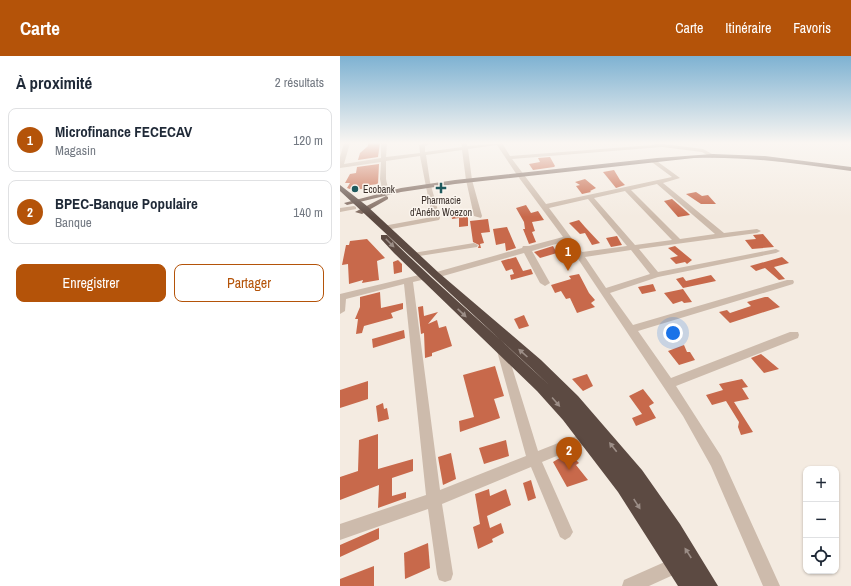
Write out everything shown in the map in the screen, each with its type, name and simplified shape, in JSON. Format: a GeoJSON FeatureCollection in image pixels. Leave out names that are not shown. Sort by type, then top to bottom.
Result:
{"type":"FeatureCollection","features":[{"type":"Feature","properties":{"kind":"highway"},"geometry":{"type":"LineString","coordinates":[[340,187],[354,205],[423,277],[549,394],[627,490],[689,586]]}},
{"type":"Feature","properties":{"kind":"highway"},"geometry":{"type":"LineString","coordinates":[[354,205],[386,228],[413,255],[423,277],[550,377],[599,429],[647,490],[690,554],[708,586]]}},
{"type":"Feature","properties":{"kind":"main road"},"geometry":{"type":"LineString","coordinates":[[354,205],[386,193],[427,185],[579,168]]}},
{"type":"Feature","properties":{"kind":"main road"},"geometry":{"type":"LineString","coordinates":[[841,168],[851,169]]}},
{"type":"Feature","properties":{"kind":"main road"},"geometry":{"type":"LineString","coordinates":[[354,205],[406,189]]}},
{"type":"Feature","properties":{"kind":"street"},"geometry":{"type":"LineString","coordinates":[[383,168],[383,179],[386,193]]}},
{"type":"Feature","properties":{"kind":"street"},"geometry":{"type":"LineString","coordinates":[[386,228],[435,218],[424,168]]}},
{"type":"Feature","properties":{"kind":"street"},"geometry":{"type":"LineString","coordinates":[[467,168],[478,216]]}},
{"type":"Feature","properties":{"kind":"street"},"geometry":{"type":"LineString","coordinates":[[516,168],[543,207],[568,238],[669,384],[716,461],[772,586]]}},
{"type":"Feature","properties":{"kind":"street"},"geometry":{"type":"LineString","coordinates":[[543,207],[676,178],[662,168]]}},
{"type":"Feature","properties":{"kind":"street"},"geometry":{"type":"LineString","coordinates":[[658,182],[721,236]]}},
{"type":"Feature","properties":{"kind":"street"},"geometry":{"type":"LineString","coordinates":[[627,189],[677,241]]}},
{"type":"Feature","properties":{"kind":"street"},"geometry":{"type":"LineString","coordinates":[[589,196],[656,275]]}},
{"type":"Feature","properties":{"kind":"street"},"geometry":{"type":"LineString","coordinates":[[340,210],[354,205]]}},
{"type":"Feature","properties":{"kind":"street"},"geometry":{"type":"LineString","coordinates":[[579,255],[633,249],[677,241],[757,231]]}},
{"type":"Feature","properties":{"kind":"street"},"geometry":{"type":"LineString","coordinates":[[340,311],[340,297],[423,277],[526,248],[568,238]]}},
{"type":"Feature","properties":{"kind":"street"},"geometry":{"type":"LineString","coordinates":[[413,255],[474,244]]}},
{"type":"Feature","properties":{"kind":"street"},"geometry":{"type":"LineString","coordinates":[[526,248],[545,283]]}},
{"type":"Feature","properties":{"kind":"street"},"geometry":{"type":"LineString","coordinates":[[604,292],[656,275],[776,251]]}},
{"type":"Feature","properties":{"kind":"street"},"geometry":{"type":"LineString","coordinates":[[423,277],[434,500],[444,574]]}},
{"type":"Feature","properties":{"kind":"street"},"geometry":{"type":"LineString","coordinates":[[631,328],[790,282]]}},
{"type":"Feature","properties":{"kind":"street"},"geometry":{"type":"LineString","coordinates":[[669,384],[794,335]]}},
{"type":"Feature","properties":{"kind":"street"},"geometry":{"type":"LineString","coordinates":[[502,350],[534,459],[565,532]]}},
{"type":"Feature","properties":{"kind":"street"},"geometry":{"type":"LineString","coordinates":[[340,532],[434,500],[586,438]]}},
{"type":"Feature","properties":{"kind":"street"},"geometry":{"type":"LineString","coordinates":[[630,586],[676,565]]}},
{"type":"Feature","properties":{"kind":"building"},"geometry":{"type":"Polygon","coordinates":[[[357,168],[379,168],[378,184],[370,185],[369,188],[353,190],[347,188],[350,183],[345,183],[350,174],[356,173],[357,168]]]}},
{"type":"Feature","properties":{"kind":"building"},"geometry":{"type":"Polygon","coordinates":[[[531,168],[549,168],[533,170],[531,168]]]}},
{"type":"Feature","properties":{"kind":"building"},"geometry":{"type":"Polygon","coordinates":[[[614,170],[625,185],[616,188],[603,172],[614,170]]]}},
{"type":"Feature","properties":{"kind":"building"},"geometry":{"type":"Polygon","coordinates":[[[585,179],[596,188],[590,191],[591,192],[582,194],[576,186],[580,185],[575,182],[585,179]]]}},
{"type":"Feature","properties":{"kind":"building"},"geometry":{"type":"Polygon","coordinates":[[[696,192],[702,196],[708,195],[716,204],[701,204],[686,194],[696,192]]]}},
{"type":"Feature","properties":{"kind":"building"},"geometry":{"type":"Polygon","coordinates":[[[672,199],[690,215],[678,217],[664,201],[672,199]]]}},
{"type":"Feature","properties":{"kind":"building"},"geometry":{"type":"Polygon","coordinates":[[[526,205],[531,213],[538,211],[544,220],[532,222],[535,231],[532,232],[536,242],[529,244],[523,229],[525,229],[524,222],[516,208],[526,205]]]}},
{"type":"Feature","properties":{"kind":"building"},"geometry":{"type":"Polygon","coordinates":[[[468,210],[468,226],[459,227],[459,218],[452,219],[451,213],[468,210]]]}},
{"type":"Feature","properties":{"kind":"building"},"geometry":{"type":"Polygon","coordinates":[[[488,219],[490,232],[481,233],[484,243],[480,244],[481,248],[478,248],[479,245],[473,242],[470,221],[488,219]]]}},
{"type":"Feature","properties":{"kind":"building"},"geometry":{"type":"Polygon","coordinates":[[[579,220],[600,243],[592,245],[585,233],[580,234],[569,223],[579,220]]]}},
{"type":"Feature","properties":{"kind":"building"},"geometry":{"type":"Polygon","coordinates":[[[507,227],[516,248],[506,251],[505,243],[496,245],[493,229],[507,227]]]}},
{"type":"Feature","properties":{"kind":"building"},"geometry":{"type":"Polygon","coordinates":[[[763,234],[774,247],[752,249],[745,240],[756,239],[753,235],[763,234]]]}},
{"type":"Feature","properties":{"kind":"building"},"geometry":{"type":"Polygon","coordinates":[[[617,236],[622,245],[611,247],[606,238],[617,236]]]}},
{"type":"Feature","properties":{"kind":"building"},"geometry":{"type":"Polygon","coordinates":[[[367,239],[385,258],[377,261],[379,280],[362,283],[363,280],[349,284],[348,264],[342,265],[346,245],[349,245],[350,241],[367,239]]]}},
{"type":"Feature","properties":{"kind":"building"},"geometry":{"type":"Polygon","coordinates":[[[553,246],[557,253],[540,258],[534,252],[553,246]]]}},
{"type":"Feature","properties":{"kind":"building"},"geometry":{"type":"Polygon","coordinates":[[[675,246],[692,260],[687,264],[685,262],[676,264],[670,258],[678,256],[668,248],[675,246]]]}},
{"type":"Feature","properties":{"kind":"building"},"geometry":{"type":"Polygon","coordinates":[[[516,257],[523,271],[531,269],[533,274],[511,280],[510,275],[514,274],[512,269],[506,271],[501,261],[516,257]]]}},
{"type":"Feature","properties":{"kind":"building"},"geometry":{"type":"Polygon","coordinates":[[[782,257],[789,263],[774,267],[785,279],[779,280],[765,268],[756,271],[750,266],[782,257]]]}},
{"type":"Feature","properties":{"kind":"building"},"geometry":{"type":"Polygon","coordinates":[[[398,260],[402,264],[402,272],[394,274],[393,262],[398,260]]]}},
{"type":"Feature","properties":{"kind":"building"},"geometry":{"type":"Polygon","coordinates":[[[579,274],[589,293],[595,300],[591,303],[595,307],[577,313],[570,298],[566,299],[561,291],[555,293],[551,285],[571,279],[569,276],[579,274]]]}},
{"type":"Feature","properties":{"kind":"building"},"geometry":{"type":"Polygon","coordinates":[[[711,275],[716,281],[683,288],[676,279],[683,277],[686,281],[711,275]]]}},
{"type":"Feature","properties":{"kind":"building"},"geometry":{"type":"Polygon","coordinates":[[[653,284],[656,291],[642,294],[638,287],[653,284]]]}},
{"type":"Feature","properties":{"kind":"building"},"geometry":{"type":"Polygon","coordinates":[[[683,289],[692,302],[684,303],[682,301],[673,304],[664,293],[683,289]]]}},
{"type":"Feature","properties":{"kind":"building"},"geometry":{"type":"Polygon","coordinates":[[[380,292],[381,308],[403,303],[403,309],[391,313],[393,318],[364,326],[362,333],[356,334],[358,319],[355,319],[360,307],[360,297],[380,292]]]}},
{"type":"Feature","properties":{"kind":"building"},"geometry":{"type":"Polygon","coordinates":[[[768,297],[780,307],[730,323],[719,312],[727,310],[730,313],[751,306],[747,302],[768,297]]]}},
{"type":"Feature","properties":{"kind":"building"},"geometry":{"type":"Polygon","coordinates":[[[423,306],[424,316],[438,312],[428,324],[437,320],[439,328],[446,326],[452,346],[432,353],[432,356],[425,358],[424,333],[421,334],[418,307],[423,306]]]}},
{"type":"Feature","properties":{"kind":"building"},"geometry":{"type":"Polygon","coordinates":[[[524,315],[529,326],[519,329],[514,319],[524,315]]]}},
{"type":"Feature","properties":{"kind":"building"},"geometry":{"type":"Polygon","coordinates":[[[404,330],[405,338],[373,348],[372,339],[404,330]]]}},
{"type":"Feature","properties":{"kind":"building"},"geometry":{"type":"Polygon","coordinates":[[[684,345],[687,352],[690,352],[695,360],[679,365],[668,351],[684,345]]]}},
{"type":"Feature","properties":{"kind":"building"},"geometry":{"type":"Polygon","coordinates":[[[761,354],[779,369],[764,373],[751,358],[761,354]]]}},
{"type":"Feature","properties":{"kind":"building"},"geometry":{"type":"Polygon","coordinates":[[[495,366],[504,396],[494,399],[500,418],[460,432],[459,421],[474,417],[463,375],[495,366]]]}},
{"type":"Feature","properties":{"kind":"building"},"geometry":{"type":"Polygon","coordinates":[[[587,374],[593,386],[583,391],[572,379],[587,374]]]}},
{"type":"Feature","properties":{"kind":"building"},"geometry":{"type":"Polygon","coordinates":[[[742,379],[748,387],[742,388],[749,399],[734,402],[753,432],[741,435],[738,427],[739,422],[726,401],[712,405],[706,395],[723,390],[719,384],[742,379]]]}},
{"type":"Feature","properties":{"kind":"building"},"geometry":{"type":"Polygon","coordinates":[[[368,381],[368,399],[340,408],[340,390],[368,381]]]}},
{"type":"Feature","properties":{"kind":"building"},"geometry":{"type":"Polygon","coordinates":[[[643,389],[654,403],[649,406],[656,418],[636,426],[632,418],[642,414],[629,396],[643,389]]]}},
{"type":"Feature","properties":{"kind":"building"},"geometry":{"type":"Polygon","coordinates":[[[383,403],[384,409],[387,408],[389,419],[378,422],[376,406],[383,403]]]}},
{"type":"Feature","properties":{"kind":"building"},"geometry":{"type":"Polygon","coordinates":[[[378,434],[378,469],[413,459],[413,471],[392,478],[392,496],[406,492],[406,498],[378,508],[379,485],[340,500],[340,477],[358,471],[359,440],[378,434]]]}},
{"type":"Feature","properties":{"kind":"building"},"geometry":{"type":"Polygon","coordinates":[[[506,440],[509,456],[484,464],[479,448],[506,440]]]}},
{"type":"Feature","properties":{"kind":"building"},"geometry":{"type":"Polygon","coordinates":[[[451,453],[456,479],[443,485],[438,457],[451,453]]]}},
{"type":"Feature","properties":{"kind":"building"},"geometry":{"type":"Polygon","coordinates":[[[571,455],[579,463],[576,465],[588,480],[567,487],[553,462],[563,456],[565,459],[571,455]]]}},
{"type":"Feature","properties":{"kind":"building"},"geometry":{"type":"Polygon","coordinates":[[[531,480],[536,498],[528,501],[523,483],[531,480]]]}},
{"type":"Feature","properties":{"kind":"building"},"geometry":{"type":"Polygon","coordinates":[[[489,489],[490,496],[506,489],[511,505],[487,516],[490,528],[501,523],[504,533],[492,539],[493,542],[478,549],[473,527],[480,524],[475,494],[489,489]]]}},
{"type":"Feature","properties":{"kind":"building"},"geometry":{"type":"Polygon","coordinates":[[[379,528],[379,539],[340,557],[340,545],[379,528]]]}},
{"type":"Feature","properties":{"kind":"building"},"geometry":{"type":"Polygon","coordinates":[[[428,543],[430,568],[405,579],[404,553],[428,543]]]}},
{"type":"Feature","properties":{"kind":"building"},"geometry":{"type":"Polygon","coordinates":[[[374,566],[374,586],[340,586],[340,579],[374,566]]]}},
{"type":"Feature","properties":{"kind":"place","name":"Pharmacie d'Aného Woezon"},"geometry":{"type":"Point","coordinates":[441,188]}},
{"type":"Feature","properties":{"kind":"place","name":"Ecobank"},"geometry":{"type":"Point","coordinates":[355,189]}},
{"type":"Feature","properties":{"kind":"place","name":"Microfinance FECECAV"},"geometry":{"type":"Point","coordinates":[568,271]}},
{"type":"Feature","properties":{"kind":"place","name":"BPEC-Banque Populaire"},"geometry":{"type":"Point","coordinates":[569,470]}}]}
